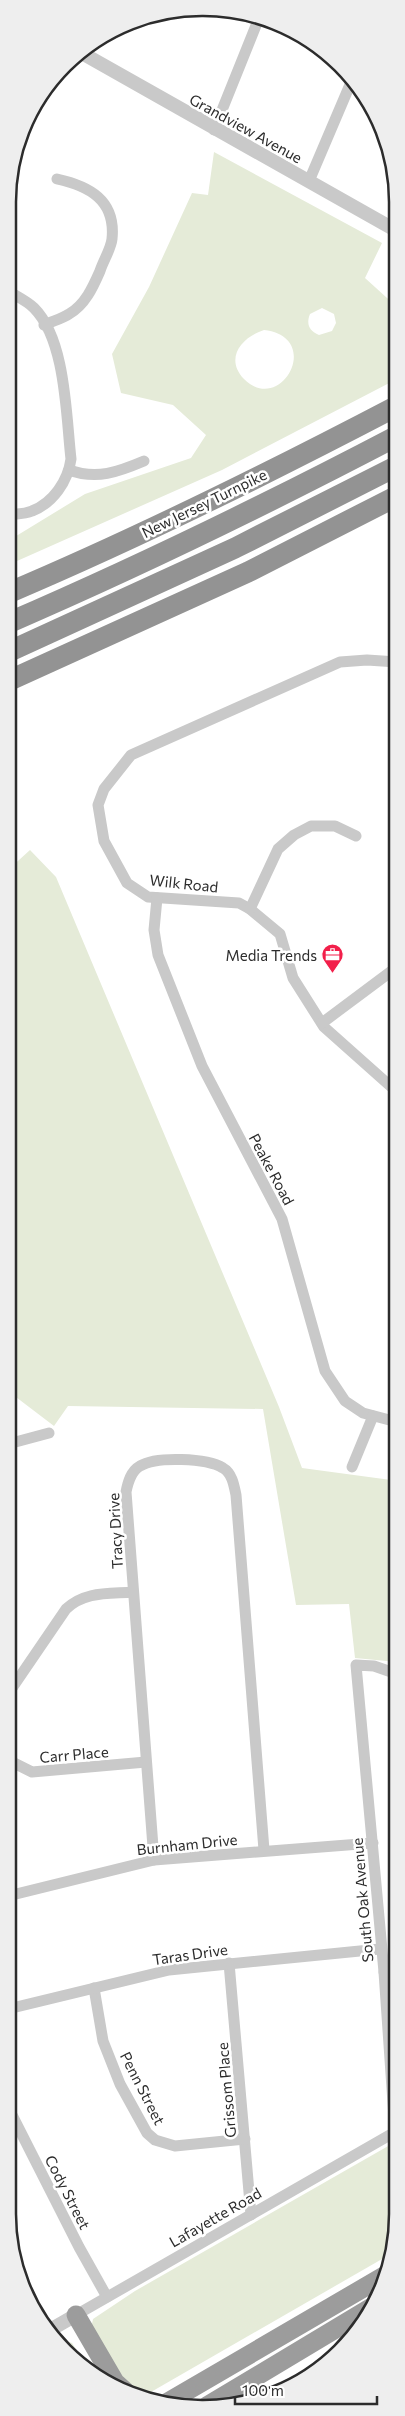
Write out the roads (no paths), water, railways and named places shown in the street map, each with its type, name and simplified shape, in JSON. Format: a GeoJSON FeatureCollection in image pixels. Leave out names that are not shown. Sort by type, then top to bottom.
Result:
{"type":"FeatureCollection","features":[{"type":"Feature","properties":{"kind":"highway","name":"New Jersey Turnpike"},"geometry":{"type":"LineString","coordinates":[[16,589],[209,501],[389,410]]}},
{"type":"Feature","properties":{"kind":"highway","name":"New Jersey Turnpike"},"geometry":{"type":"LineString","coordinates":[[16,618],[135,566],[228,522],[389,440]]}},
{"type":"Feature","properties":{"kind":"highway"},"geometry":{"type":"LineString","coordinates":[[16,648],[236,548],[389,470]]}},
{"type":"Feature","properties":{"kind":"highway"},"geometry":{"type":"LineString","coordinates":[[16,677],[248,572],[389,500]]}},
{"type":"Feature","properties":{"kind":"highway"},"geometry":{"type":"LineString","coordinates":[[176,2398],[377,2280]]}},
{"type":"Feature","properties":{"kind":"highway"},"geometry":{"type":"LineString","coordinates":[[73,2317],[95,2365]]}},
{"type":"Feature","properties":{"kind":"highway"},"geometry":{"type":"LineString","coordinates":[[73,2317],[111,2376]]}},
{"type":"Feature","properties":{"kind":"highway"},"geometry":{"type":"LineString","coordinates":[[220,2399],[356,2319]]}},
{"type":"Feature","properties":{"kind":"street"},"geometry":{"type":"LineString","coordinates":[[214,130],[256,24]]}},
{"type":"Feature","properties":{"kind":"street","name":"Grandview Avenue"},"geometry":{"type":"LineString","coordinates":[[87,56],[214,130],[389,226]]}},
{"type":"Feature","properties":{"kind":"street"},"geometry":{"type":"LineString","coordinates":[[309,181],[349,87]]}},
{"type":"Feature","properties":{"kind":"street"},"geometry":{"type":"LineString","coordinates":[[44,325],[70,314],[87,297],[112,240],[111,220],[105,203],[94,192],[76,183],[57,179]]}},
{"type":"Feature","properties":{"kind":"street"},"geometry":{"type":"LineString","coordinates":[[16,296],[34,308],[53,339],[60,366],[71,459],[70,470],[58,491],[45,504],[31,512],[16,514]]}},
{"type":"Feature","properties":{"kind":"street"},"geometry":{"type":"LineString","coordinates":[[70,470],[96,476],[117,473],[144,461]]}},
{"type":"Feature","properties":{"kind":"street","name":"Wilk Road"},"geometry":{"type":"LineString","coordinates":[[389,661],[367,660],[340,662],[130,755],[104,789],[98,805],[104,840],[127,883],[142,894],[157,898],[239,903],[250,909],[280,934],[293,978],[322,1023],[389,1085]]}},
{"type":"Feature","properties":{"kind":"street"},"geometry":{"type":"LineString","coordinates":[[250,909],[278,849],[294,835],[311,826],[335,826],[356,836]]}},
{"type":"Feature","properties":{"kind":"street","name":"Peake Road"},"geometry":{"type":"LineString","coordinates":[[157,898],[154,930],[158,955],[202,1066],[282,1219],[325,1371],[345,1402],[363,1413],[389,1420]]}},
{"type":"Feature","properties":{"kind":"street"},"geometry":{"type":"LineString","coordinates":[[322,1023],[389,973]]}},
{"type":"Feature","properties":{"kind":"street"},"geometry":{"type":"LineString","coordinates":[[352,1468],[372,1416]]}},
{"type":"Feature","properties":{"kind":"street"},"geometry":{"type":"LineString","coordinates":[[16,1442],[49,1433]]}},
{"type":"Feature","properties":{"kind":"street","name":"Tracy Drive"},"geometry":{"type":"LineString","coordinates":[[154,1860],[126,1492],[129,1478],[139,1466],[151,1461],[191,1460],[210,1463],[224,1468],[232,1480],[236,1495],[264,1850]]}},
{"type":"Feature","properties":{"kind":"street"},"geometry":{"type":"LineString","coordinates":[[16,1682],[66,1609],[76,1600],[89,1595],[133,1592]]}},
{"type":"Feature","properties":{"kind":"street","name":"South Oak Avenue"},"geometry":{"type":"LineString","coordinates":[[389,1671],[374,1666],[356,1665],[389,2045]]}},
{"type":"Feature","properties":{"kind":"street","name":"Carr Place"},"geometry":{"type":"LineString","coordinates":[[16,1764],[32,1772],[146,1762]]}},
{"type":"Feature","properties":{"kind":"street","name":"Burnham Drive"},"geometry":{"type":"LineString","coordinates":[[16,1894],[154,1860],[264,1850],[373,1844]]}},
{"type":"Feature","properties":{"kind":"street","name":"Taras Drive"},"geometry":{"type":"LineString","coordinates":[[16,2007],[169,1970],[380,1949]]}},
{"type":"Feature","properties":{"kind":"street","name":"Grissom Place"},"geometry":{"type":"LineString","coordinates":[[230,1963],[251,2215]]}},
{"type":"Feature","properties":{"kind":"street"},"geometry":{"type":"LineString","coordinates":[[384,1972],[389,1972]]}},
{"type":"Feature","properties":{"kind":"street","name":"Penn Street"},"geometry":{"type":"LineString","coordinates":[[94,1988],[103,2041],[120,2084],[147,2133],[155,2140],[175,2146],[245,2139]]}},
{"type":"Feature","properties":{"kind":"street","name":"Cody Street"},"geometry":{"type":"LineString","coordinates":[[16,2123],[79,2247],[107,2297]]}},
{"type":"Feature","properties":{"kind":"street","name":"Lafayette Road"},"geometry":{"type":"LineString","coordinates":[[55,2327],[389,2135]]}},
{"type":"Feature","properties":{"kind":"place","name":"Media Trends"},"geometry":{"type":"Point","coordinates":[333,974]}}]}
